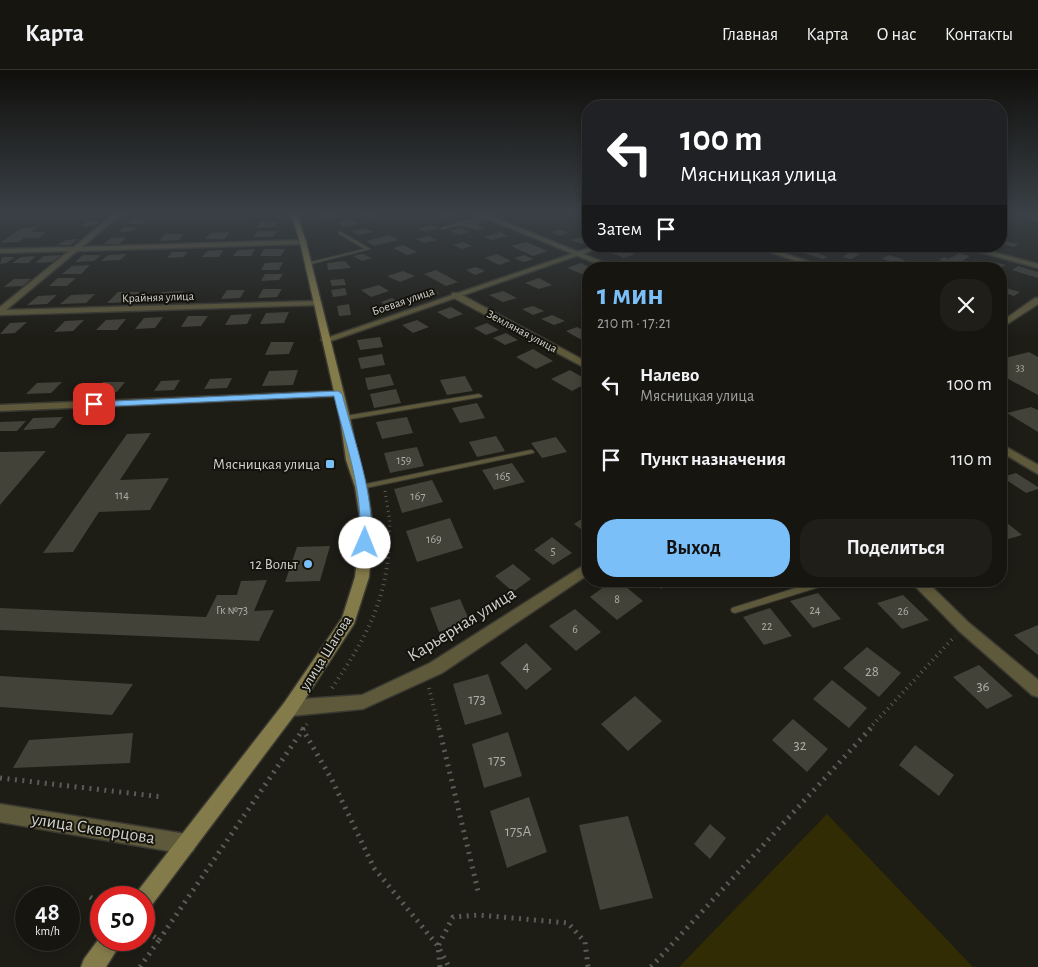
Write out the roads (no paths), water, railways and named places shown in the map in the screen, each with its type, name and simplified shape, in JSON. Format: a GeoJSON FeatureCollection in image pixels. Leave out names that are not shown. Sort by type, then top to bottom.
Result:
{"type":"FeatureCollection","features":[{"type":"Feature","properties":{"kind":"main road","name":"улица Шагова"},"geometry":{"type":"LineString","coordinates":[[154,886],[290,708],[349,620],[362,577],[367,526],[360,487],[352,460],[345,418],[306,256]]}},
{"type":"Feature","properties":{"kind":"main road"},"geometry":{"type":"LineString","coordinates":[[92,967],[104,951]]}},
{"type":"Feature","properties":{"kind":"street"},"geometry":{"type":"LineString","coordinates":[[0,312],[67,256]]}},
{"type":"Feature","properties":{"kind":"street","name":"Боевая улица"},"geometry":{"type":"LineString","coordinates":[[325,340],[574,256]]}},
{"type":"Feature","properties":{"kind":"street"},"geometry":{"type":"LineString","coordinates":[[585,256],[600,262]]}},
{"type":"Feature","properties":{"kind":"street"},"geometry":{"type":"LineString","coordinates":[[786,256],[805,262]]}},
{"type":"Feature","properties":{"kind":"street"},"geometry":{"type":"LineString","coordinates":[[999,256],[1038,266]]}},
{"type":"Feature","properties":{"kind":"street","name":"Земляная улица"},"geometry":{"type":"LineString","coordinates":[[455,295],[582,363]]}},
{"type":"Feature","properties":{"kind":"street"},"geometry":{"type":"LineString","coordinates":[[1007,321],[1038,300]]}},
{"type":"Feature","properties":{"kind":"street","name":"Крайняя улица"},"geometry":{"type":"LineString","coordinates":[[0,312],[316,303]]}},
{"type":"Feature","properties":{"kind":"street"},"geometry":{"type":"LineString","coordinates":[[0,408],[338,394]]}},
{"type":"Feature","properties":{"kind":"street"},"geometry":{"type":"LineString","coordinates":[[1007,452],[1038,470]]}},
{"type":"Feature","properties":{"kind":"street","name":"Карьерная улица"},"geometry":{"type":"LineString","coordinates":[[290,708],[363,702],[425,673],[582,572]]}},
{"type":"Feature","properties":{"kind":"street"},"geometry":{"type":"LineString","coordinates":[[923,587],[964,627],[1038,690]]}},
{"type":"Feature","properties":{"kind":"street","name":"улица Скворцова"},"geometry":{"type":"LineString","coordinates":[[0,814],[186,844]]}},
{"type":"Feature","properties":{"kind":"lane"},"geometry":{"type":"LineString","coordinates":[[308,264],[341,256]]}},
{"type":"Feature","properties":{"kind":"lane"},"geometry":{"type":"LineString","coordinates":[[345,418],[479,396]]}},
{"type":"Feature","properties":{"kind":"lane"},"geometry":{"type":"LineString","coordinates":[[360,487],[532,452]]}},
{"type":"Feature","properties":{"kind":"lane"},"geometry":{"type":"LineString","coordinates":[[735,610],[810,587]]}},
{"type":"Feature","properties":{"kind":"place","name":"Мясницкая улица"},"geometry":{"type":"Point","coordinates":[330,464]}},
{"type":"Feature","properties":{"kind":"place","name":"12 Вольт"},"geometry":{"type":"Point","coordinates":[308,564]}}]}
